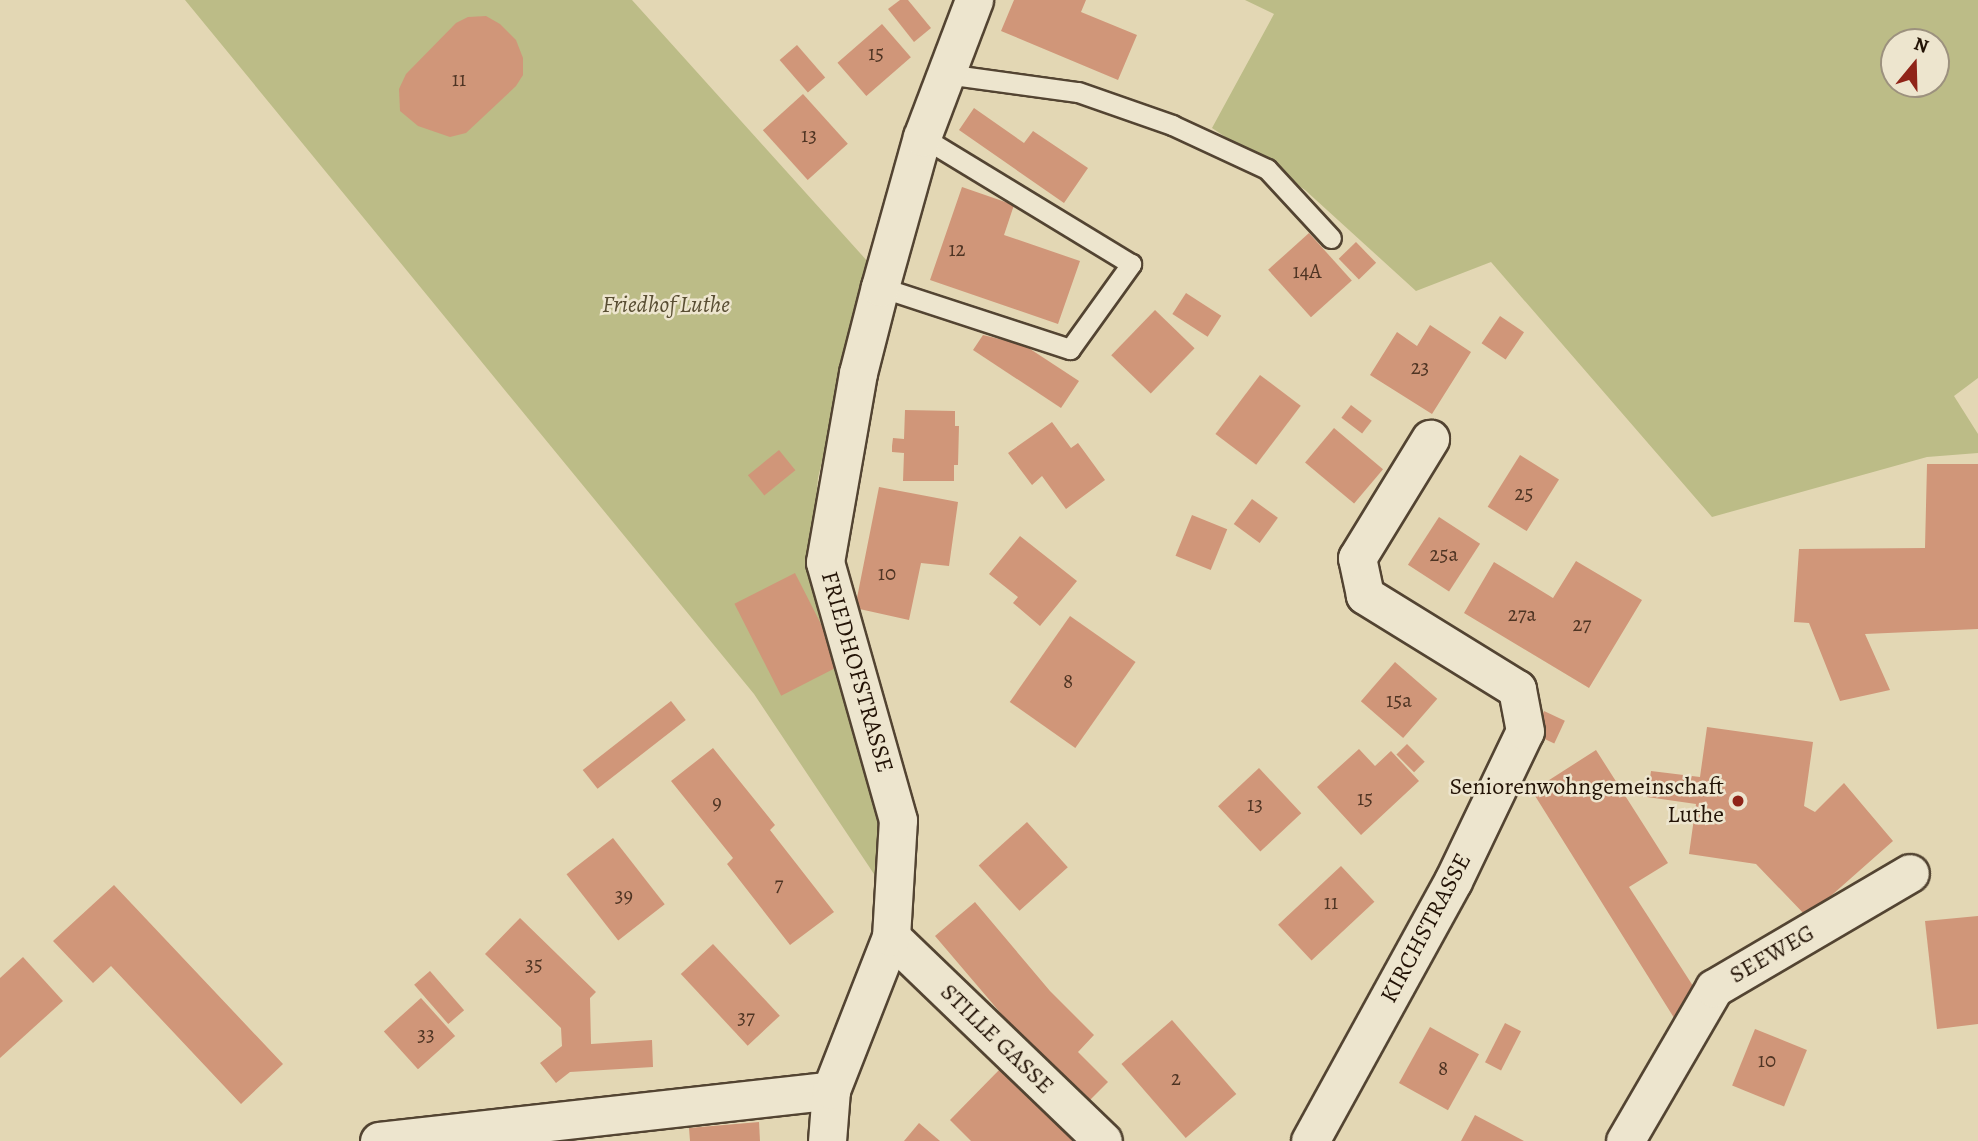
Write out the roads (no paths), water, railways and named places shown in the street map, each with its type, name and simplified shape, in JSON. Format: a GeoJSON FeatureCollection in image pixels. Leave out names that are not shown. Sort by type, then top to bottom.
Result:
{"type":"FeatureCollection","features":[{"type":"Feature","properties":{"kind":"street","name":"FRIEDHOFSTRASSE"},"geometry":{"type":"LineString","coordinates":[[827,1141],[831,1090],[891,937],[898,820],[825,562],[858,373],[880,287],[922,137],[974,0]]}},
{"type":"Feature","properties":{"kind":"street","name":"KIRCHSTRASSE"},"geometry":{"type":"LineString","coordinates":[[1314,1140],[1453,881],[1525,731],[1517,689],[1365,595],[1357,558],[1430,439]]}},
{"type":"Feature","properties":{"kind":"street","name":"SEEWEG"},"geometry":{"type":"LineString","coordinates":[[1625,1141],[1714,988],[1910,873]]}},
{"type":"Feature","properties":{"kind":"street","name":"STILLE GASSE"},"geometry":{"type":"LineString","coordinates":[[891,937],[1103,1141]]}},
{"type":"Feature","properties":{"kind":"street"},"geometry":{"type":"LineString","coordinates":[[379,1141],[831,1090]]}},
{"type":"Feature","properties":{"kind":"lane"},"geometry":{"type":"LineString","coordinates":[[946,74],[1078,92],[1172,125],[1267,169],[1331,238]]}},
{"type":"Feature","properties":{"kind":"lane"},"geometry":{"type":"LineString","coordinates":[[880,287],[1070,349],[1131,264],[922,137]]}},
{"type":"Feature","properties":{"kind":"place","name":"Seniorenwohngemeinschaft Luthe"},"geometry":{"type":"Point","coordinates":[1738,801]}},
{"type":"Feature","properties":{"kind":"park label","name":"Friedhof Luthe"},"geometry":{"type":"Point","coordinates":[666,305]}}]}
